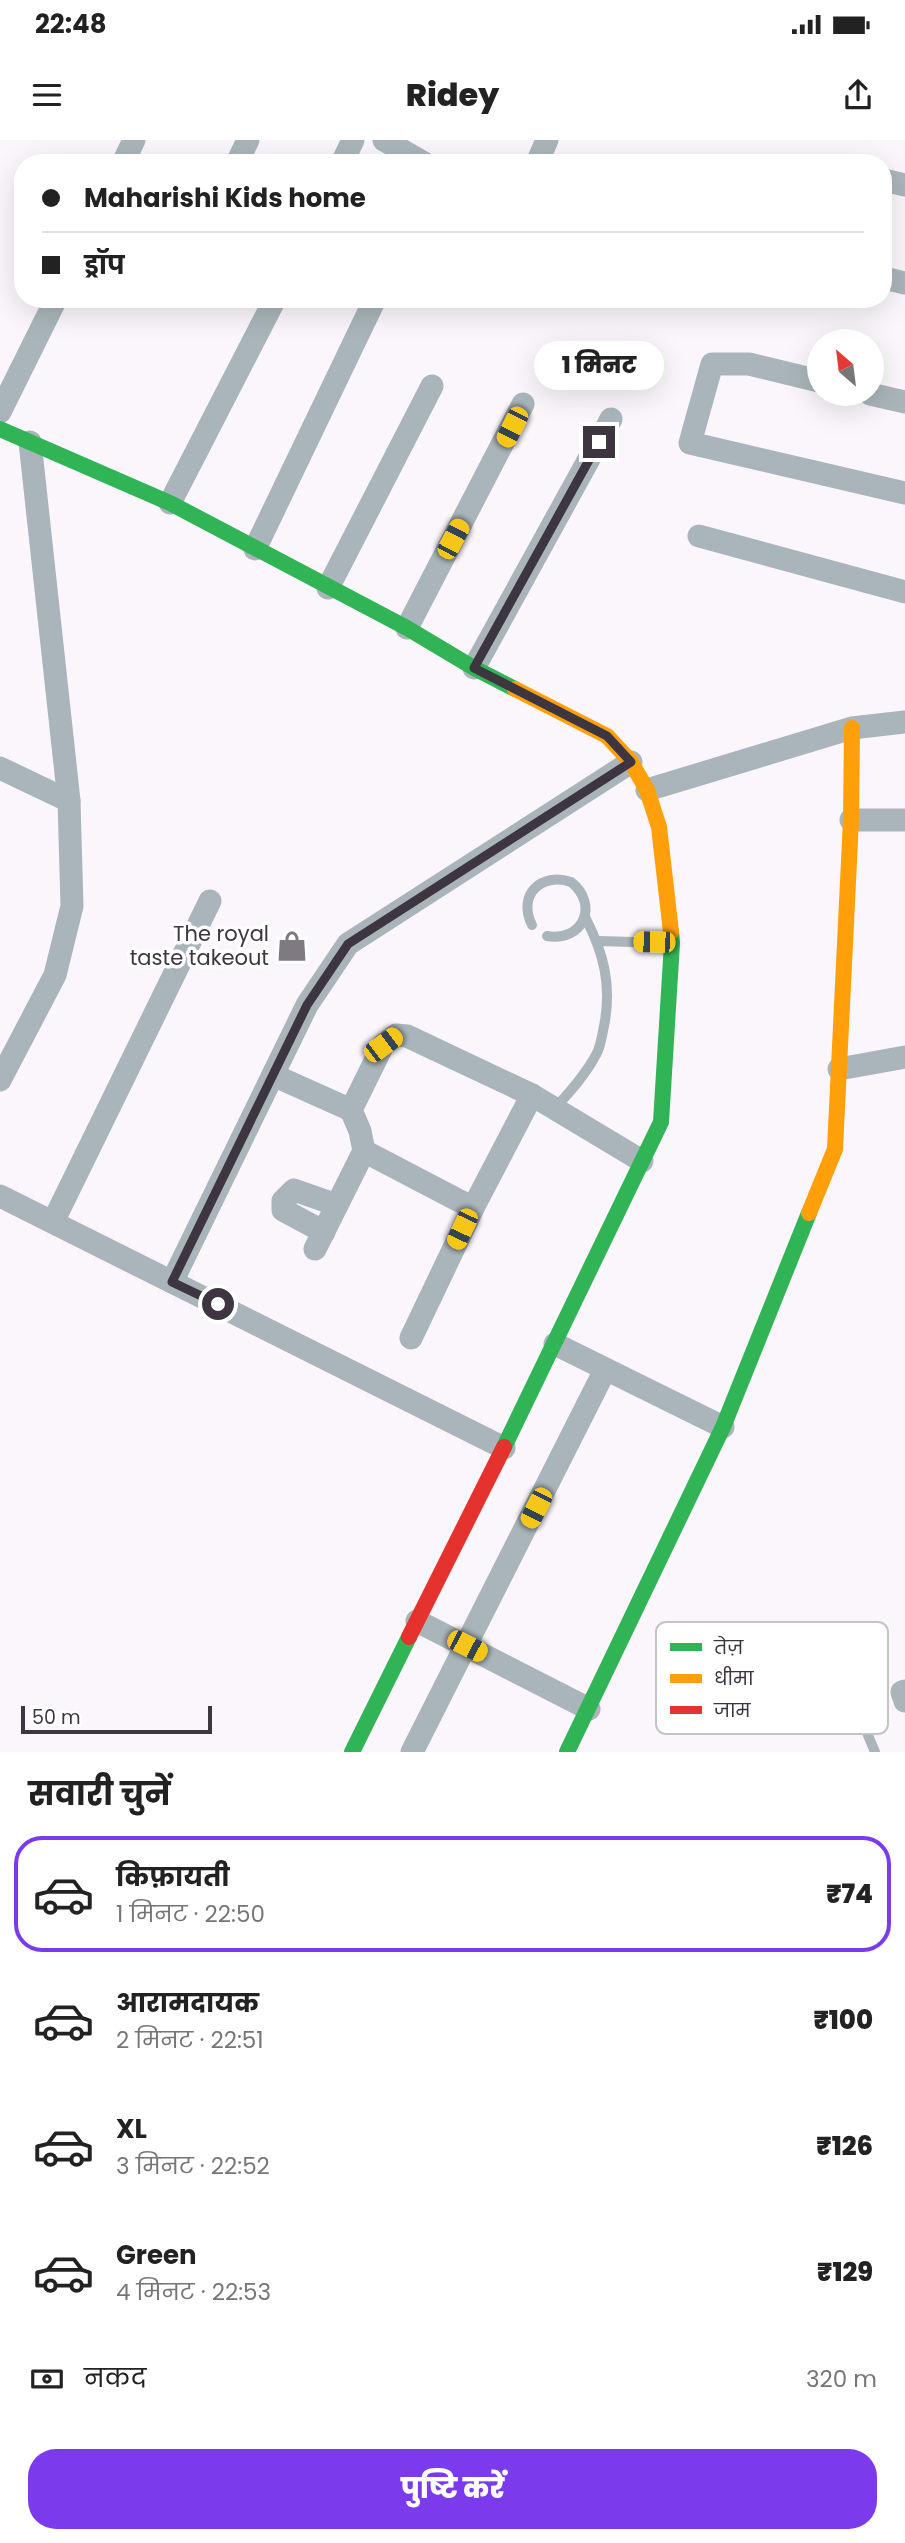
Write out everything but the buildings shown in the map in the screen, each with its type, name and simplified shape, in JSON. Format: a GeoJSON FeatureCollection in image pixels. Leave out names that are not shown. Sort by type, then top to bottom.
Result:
{"type":"FeatureCollection","features":[{"type":"Feature","properties":{"kind":"street"},"geometry":{"type":"LineString","coordinates":[[396,143],[411,154]]}},
{"type":"Feature","properties":{"kind":"street"},"geometry":{"type":"LineString","coordinates":[[0,412],[52,308]]}},
{"type":"Feature","properties":{"kind":"street"},"geometry":{"type":"LineString","coordinates":[[170,503],[270,308]]}},
{"type":"Feature","properties":{"kind":"street"},"geometry":{"type":"LineString","coordinates":[[255,549],[371,308]]}},
{"type":"Feature","properties":{"kind":"street"},"geometry":{"type":"LineString","coordinates":[[807,378],[749,364],[712,364],[690,443],[905,493]]}},
{"type":"Feature","properties":{"kind":"street"},"geometry":{"type":"LineString","coordinates":[[328,589],[432,386]]}},
{"type":"Feature","properties":{"kind":"street"},"geometry":{"type":"LineString","coordinates":[[884,397],[905,402]]}},
{"type":"Feature","properties":{"kind":"street"},"geometry":{"type":"LineString","coordinates":[[407,628],[523,404]]}},
{"type":"Feature","properties":{"kind":"street"},"geometry":{"type":"LineString","coordinates":[[474,668],[611,419]]}},
{"type":"Feature","properties":{"kind":"street"},"geometry":{"type":"LineString","coordinates":[[0,429],[170,503],[328,589],[407,628],[474,668],[607,736],[631,762],[647,790],[659,827],[672,943],[661,1122],[504,1448],[352,1752]]}},
{"type":"Feature","properties":{"kind":"street"},"geometry":{"type":"LineString","coordinates":[[0,1080],[55,975],[72,906],[69,801],[30,442]]}},
{"type":"Feature","properties":{"kind":"street"},"geometry":{"type":"LineString","coordinates":[[699,536],[905,592]]}},
{"type":"Feature","properties":{"kind":"street"},"geometry":{"type":"LineString","coordinates":[[647,790],[852,728],[905,722]]}},
{"type":"Feature","properties":{"kind":"street"},"geometry":{"type":"LineString","coordinates":[[567,1752],[723,1427],[835,1149],[851,820],[852,728]]}},
{"type":"Feature","properties":{"kind":"street"},"geometry":{"type":"LineString","coordinates":[[172,1282],[307,1005],[348,944],[631,762]]}},
{"type":"Feature","properties":{"kind":"street"},"geometry":{"type":"LineString","coordinates":[[1,771],[69,801]]}},
{"type":"Feature","properties":{"kind":"street"},"geometry":{"type":"LineString","coordinates":[[851,820],[905,820]]}},
{"type":"Feature","properties":{"kind":"street"},"geometry":{"type":"LineString","coordinates":[[53,1222],[210,901]]}},
{"type":"Feature","properties":{"kind":"street"},"geometry":{"type":"LineString","coordinates":[[351,1110],[383,1045],[396,1035],[407,1036],[532,1095],[642,1161]]}},
{"type":"Feature","properties":{"kind":"street"},"geometry":{"type":"LineString","coordinates":[[839,1069],[905,1057]]}},
{"type":"Feature","properties":{"kind":"street"},"geometry":{"type":"LineString","coordinates":[[273,1075],[351,1110],[360,1131],[364,1151],[320,1240],[283,1210],[283,1201],[294,1190],[337,1205]]}},
{"type":"Feature","properties":{"kind":"street"},"geometry":{"type":"LineString","coordinates":[[411,1338],[473,1208],[532,1095]]}},
{"type":"Feature","properties":{"kind":"street"},"geometry":{"type":"LineString","coordinates":[[364,1151],[473,1208]]}},
{"type":"Feature","properties":{"kind":"street"},"geometry":{"type":"LineString","coordinates":[[0,1196],[504,1448]]}},
{"type":"Feature","properties":{"kind":"street"},"geometry":{"type":"LineString","coordinates":[[555,1344],[723,1427]]}},
{"type":"Feature","properties":{"kind":"street"},"geometry":{"type":"LineString","coordinates":[[412,1752],[605,1370]]}},
{"type":"Feature","properties":{"kind":"street"},"geometry":{"type":"LineString","coordinates":[[417,1621],[589,1709]]}},
{"type":"Feature","properties":{"kind":"street"},"geometry":{"type":"LineString","coordinates":[[905,1691],[902,1692],[905,1700]]}},
{"type":"Feature","properties":{"kind":"lane"},"geometry":{"type":"LineString","coordinates":[[533,925],[527,908],[534,889],[551,879],[561,878],[571,882],[579,888],[584,897],[585,917],[598,942],[607,974],[608,1007],[599,1049],[580,1080],[554,1109]]}},
{"type":"Feature","properties":{"kind":"lane"},"geometry":{"type":"LineString","coordinates":[[547,936],[566,936],[580,925],[585,917]]}},
{"type":"Feature","properties":{"kind":"lane"},"geometry":{"type":"LineString","coordinates":[[598,942],[672,943]]}},
{"type":"Feature","properties":{"kind":"lane"},"geometry":{"type":"LineString","coordinates":[[867,1734],[875,1752]]}},
{"type":"Feature","properties":{"kind":"traffic: fast"},"geometry":{"type":"LineString","coordinates":[[0,429],[170,503],[407,628],[515,689]]}},
{"type":"Feature","properties":{"kind":"traffic: fast"},"geometry":{"type":"LineString","coordinates":[[504,1447],[661,1122],[671,932]]}},
{"type":"Feature","properties":{"kind":"traffic: fast"},"geometry":{"type":"LineString","coordinates":[[567,1752],[723,1427],[809,1213]]}},
{"type":"Feature","properties":{"kind":"traffic: fast"},"geometry":{"type":"LineString","coordinates":[[352,1752],[409,1637]]}},
{"type":"Feature","properties":{"kind":"traffic: slow"},"geometry":{"type":"LineString","coordinates":[[515,689],[607,736],[631,762],[647,790],[659,827],[671,932]]}},
{"type":"Feature","properties":{"kind":"traffic: slow"},"geometry":{"type":"LineString","coordinates":[[809,1213],[835,1149],[851,820],[852,728]]}},
{"type":"Feature","properties":{"kind":"traffic: jam"},"geometry":{"type":"LineString","coordinates":[[409,1637],[504,1447]]}},
{"type":"Feature","properties":{"kind":"place","name":"The royal taste takeout"},"geometry":{"type":"Point","coordinates":[292,946]}},
{"type":"Feature","properties":{"kind":"route"},"geometry":{"type":"LineString","coordinates":[[218,1304],[172,1282],[307,1005],[348,944],[631,762],[607,736],[474,668],[599,442]]}}]}
